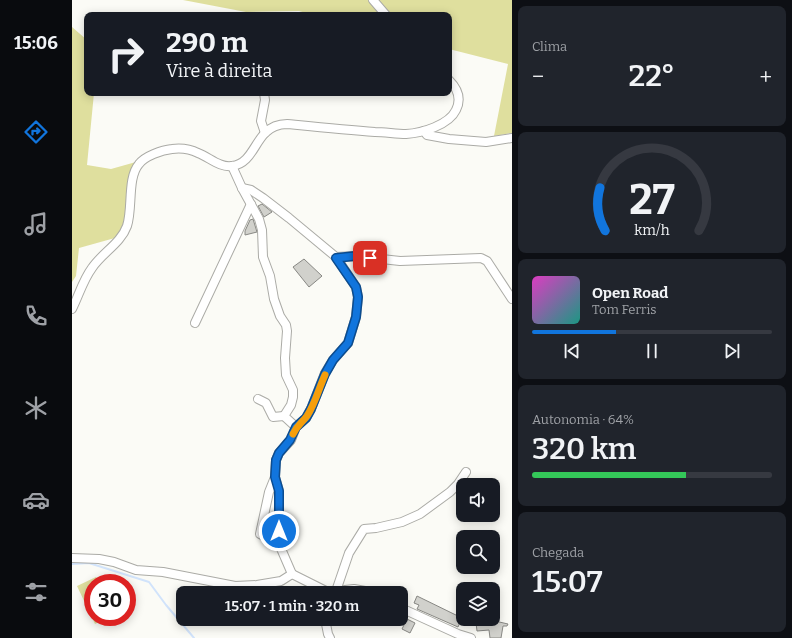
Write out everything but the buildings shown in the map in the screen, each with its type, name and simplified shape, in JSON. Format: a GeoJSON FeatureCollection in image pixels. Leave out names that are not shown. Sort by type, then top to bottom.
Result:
{"type":"FeatureCollection","features":[{"type":"Feature","properties":{"kind":"street"},"geometry":{"type":"LineString","coordinates":[[374,0],[384,12]]}},
{"type":"Feature","properties":{"kind":"street"},"geometry":{"type":"LineString","coordinates":[[72,309],[85,279],[93,266],[122,236],[127,226],[129,215],[132,178],[139,164],[152,154],[171,149],[184,149],[197,152],[224,166],[232,166],[241,163],[247,158],[265,133],[279,124],[405,134],[424,131],[441,124],[456,112],[459,104],[459,96],[456,88],[452,83]]}},
{"type":"Feature","properties":{"kind":"street"},"geometry":{"type":"LineString","coordinates":[[265,133],[261,121],[266,96]]}},
{"type":"Feature","properties":{"kind":"street"},"geometry":{"type":"LineString","coordinates":[[424,131],[427,135],[449,139],[486,142],[512,138]]}},
{"type":"Feature","properties":{"kind":"street"},"geometry":{"type":"LineString","coordinates":[[232,166],[259,219],[262,230],[263,257],[270,276],[274,299],[280,316],[286,325],[286,375],[293,390],[293,397],[291,405],[284,416]]}},
{"type":"Feature","properties":{"kind":"street"},"geometry":{"type":"LineString","coordinates":[[242,188],[251,190],[263,198],[336,258],[356,287],[358,297],[356,317],[348,343],[333,360],[325,374],[306,418],[296,427],[290,440],[279,453],[276,460],[275,477],[269,492],[260,534],[279,544]]}},
{"type":"Feature","properties":{"kind":"street"},"geometry":{"type":"LineString","coordinates":[[196,323],[251,204]]}},
{"type":"Feature","properties":{"kind":"street"},"geometry":{"type":"LineString","coordinates":[[336,258],[355,256],[400,261],[481,258],[487,262],[512,298]]}},
{"type":"Feature","properties":{"kind":"street"},"geometry":{"type":"LineString","coordinates":[[258,399],[266,403],[273,417],[284,416],[296,427]]}},
{"type":"Feature","properties":{"kind":"street"},"geometry":{"type":"LineString","coordinates":[[334,586],[349,553],[364,529],[402,522],[420,514],[450,492],[458,484],[466,472]]}},
{"type":"Feature","properties":{"kind":"street"},"geometry":{"type":"LineString","coordinates":[[275,477],[279,491],[279,544],[292,574],[318,586]]}},
{"type":"Feature","properties":{"kind":"street"},"geometry":{"type":"LineString","coordinates":[[72,558],[99,559],[114,562],[136,570],[163,572],[235,586],[256,585],[281,581],[292,574]]}},
{"type":"Feature","properties":{"kind":"street"},"geometry":{"type":"LineString","coordinates":[[408,611],[458,634],[471,638]]}},
{"type":"Feature","properties":{"kind":"street"},"geometry":{"type":"LineString","coordinates":[[326,626],[330,638]]}},
{"type":"Feature","properties":{"kind":"green space"},"geometry":{"type":"Polygon","coordinates":[[[183,0],[512,0],[512,133],[494,136],[508,64],[452,50],[452,12],[246,12],[183,0]]]}},
{"type":"Feature","properties":{"kind":"green space"},"geometry":{"type":"Polygon","coordinates":[[[72,27],[84,37],[84,96],[94,96],[87,165],[111,169],[143,160],[139,164],[122,236],[79,248],[76,276],[72,282],[72,27]]]}},
{"type":"Feature","properties":{"kind":"green space"},"geometry":{"type":"Polygon","coordinates":[[[84,583],[84,601],[77,586],[84,583]]]}},
{"type":"Feature","properties":{"kind":"waterway"},"geometry":{"type":"LineString","coordinates":[[72,564],[89,563],[149,582],[194,638]]}},
{"type":"Feature","properties":{"kind":"slow traffic"},"geometry":{"type":"LineString","coordinates":[[293,434],[296,427],[306,418],[311,409],[325,375]]}},
{"type":"Feature","properties":{"kind":"route"},"geometry":{"type":"LineString","coordinates":[[279,531],[279,491],[275,477],[276,460],[279,453],[290,440],[296,427],[306,418],[325,374],[333,360],[348,343],[356,317],[358,297],[356,287],[336,258],[355,256],[370,258]]}}]}
